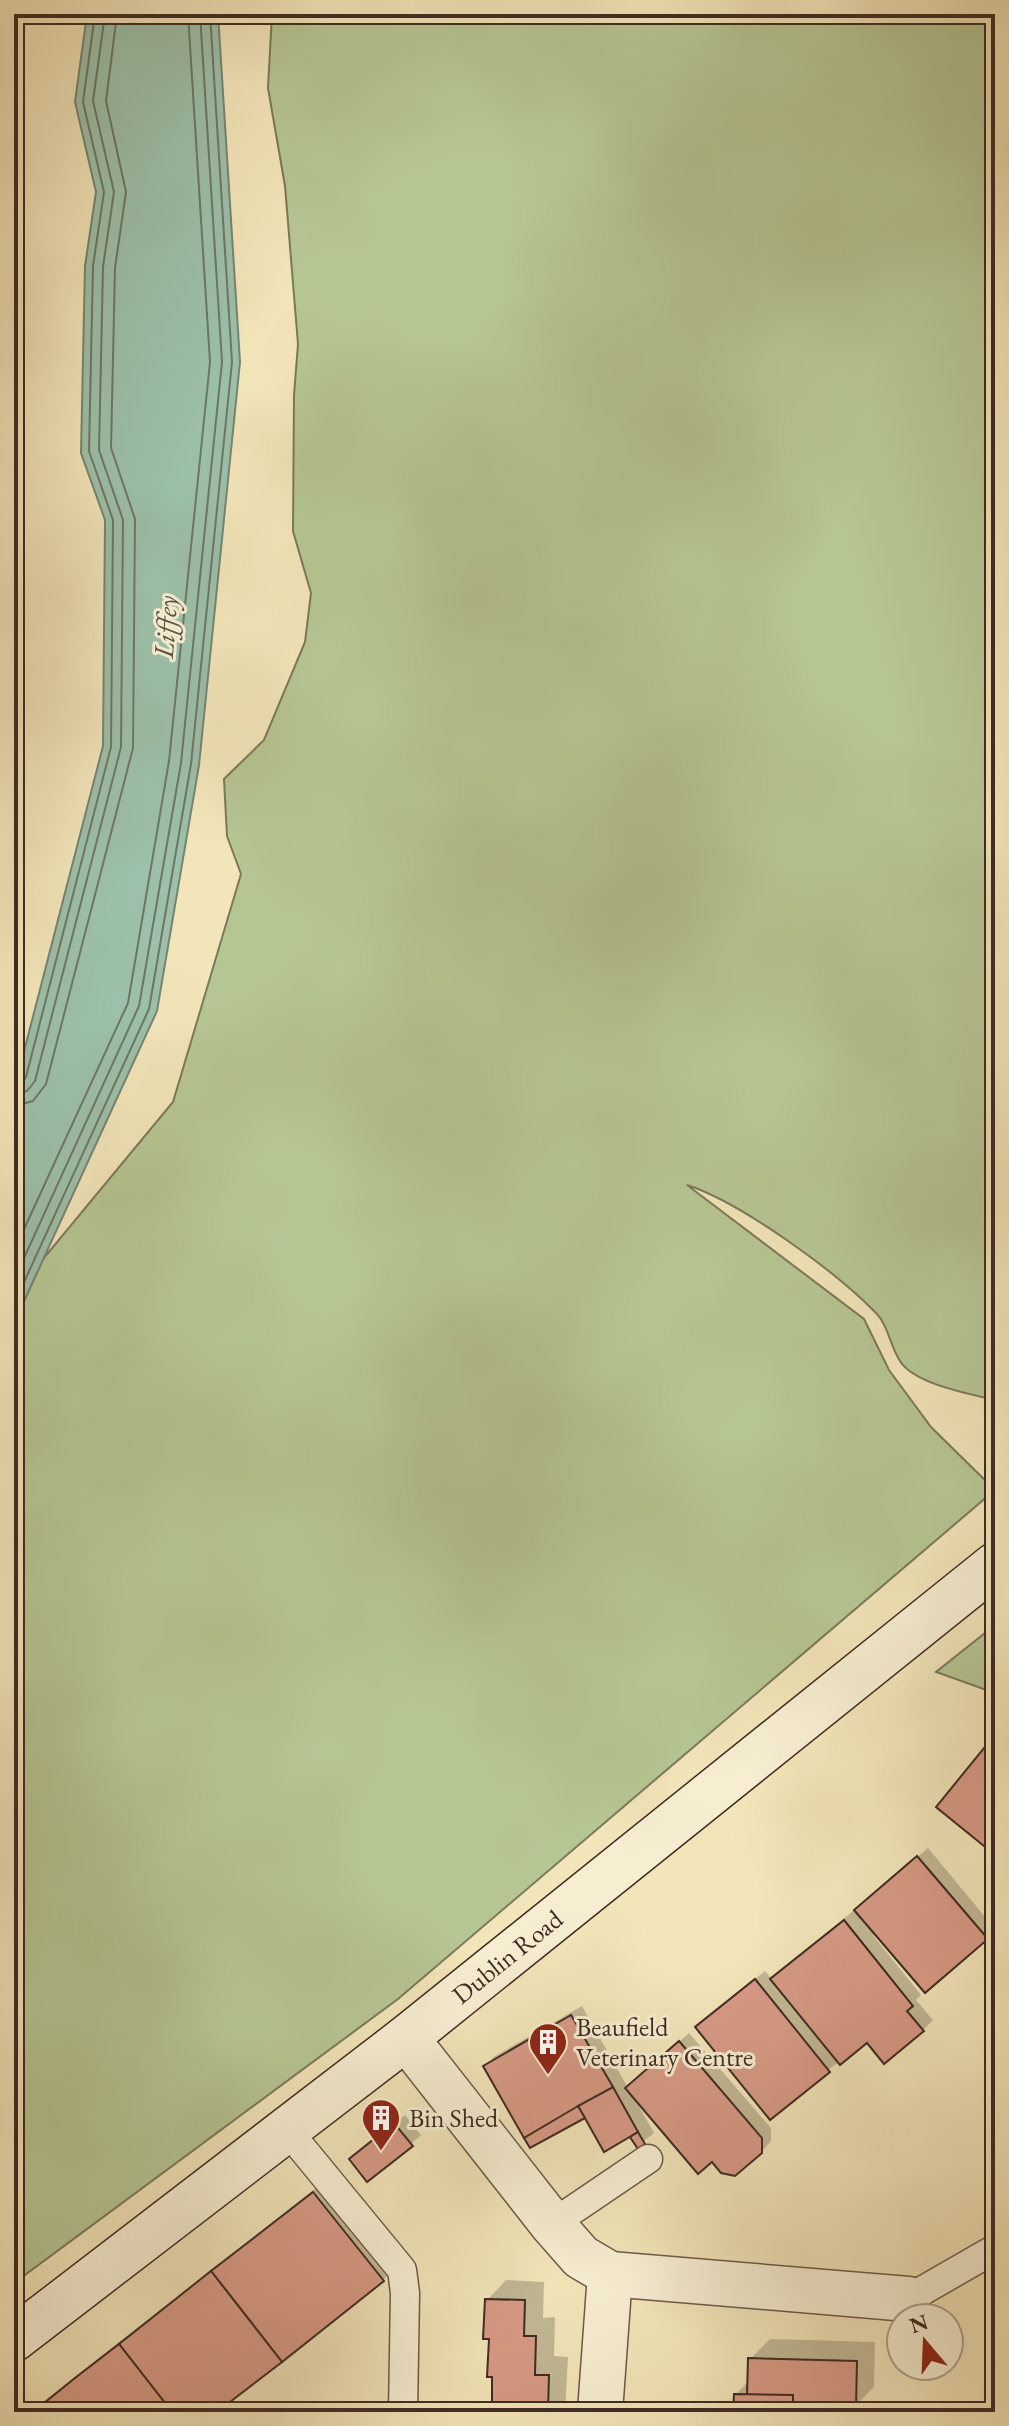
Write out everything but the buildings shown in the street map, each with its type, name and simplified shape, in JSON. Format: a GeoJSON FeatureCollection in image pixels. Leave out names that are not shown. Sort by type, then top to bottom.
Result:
{"type":"FeatureCollection","features":[{"type":"Feature","properties":{"kind":"main road","name":"Dublin Road"},"geometry":{"type":"LineString","coordinates":[[14,2339],[406,2038],[995,1565]]}},
{"type":"Feature","properties":{"kind":"main road"},"geometry":{"type":"LineString","coordinates":[[406,2038],[552,2224],[581,2257],[610,2274],[908,2299]]}},
{"type":"Feature","properties":{"kind":"main road"},"geometry":{"type":"LineString","coordinates":[[600,2412],[610,2274]]}},
{"type":"Feature","properties":{"kind":"lane"},"geometry":{"type":"LineString","coordinates":[[287,2130],[402,2270],[405,2293],[403,2412]]}},
{"type":"Feature","properties":{"kind":"lane"},"geometry":{"type":"LineString","coordinates":[[552,2224],[648,2159]]}},
{"type":"Feature","properties":{"kind":"lane"},"geometry":{"type":"LineString","coordinates":[[908,2299],[995,2249]]}},
{"type":"Feature","properties":{"kind":"path"},"geometry":{"type":"LineString","coordinates":[[14,455],[22,457]]}},
{"type":"Feature","properties":{"kind":"shaded area"},"geometry":{"type":"Polygon","coordinates":[[[272,14],[995,14],[995,1400],[943,1387],[917,1376],[900,1361],[879,1317],[858,1295],[759,1222],[687,1185],[864,1319],[889,1370],[931,1427],[995,1490],[398,1999],[14,2283],[14,1323],[43,1259],[173,1102],[241,874],[227,836],[224,779],[264,740],[305,642],[311,593],[293,531],[294,395],[298,344],[285,186],[268,88],[272,14]]]}},
{"type":"Feature","properties":{"kind":"shaded area"},"geometry":{"type":"Polygon","coordinates":[[[995,1625],[995,1693],[936,1672],[995,1625]]]}},
{"type":"Feature","properties":{"kind":"water","name":"Liffey"},"geometry":{"type":"Polygon","coordinates":[[[87,14],[218,14],[240,362],[199,765],[157,1011],[14,1323],[14,1090],[103,746],[105,520],[81,453],[85,266],[96,192],[75,102],[87,14]]]}},
{"type":"Feature","properties":{"kind":"place","name":"Beaufield Veterinary Centre"},"geometry":{"type":"Point","coordinates":[548,2076]}},
{"type":"Feature","properties":{"kind":"place","name":"Bin Shed"},"geometry":{"type":"Point","coordinates":[381,2152]}}]}
